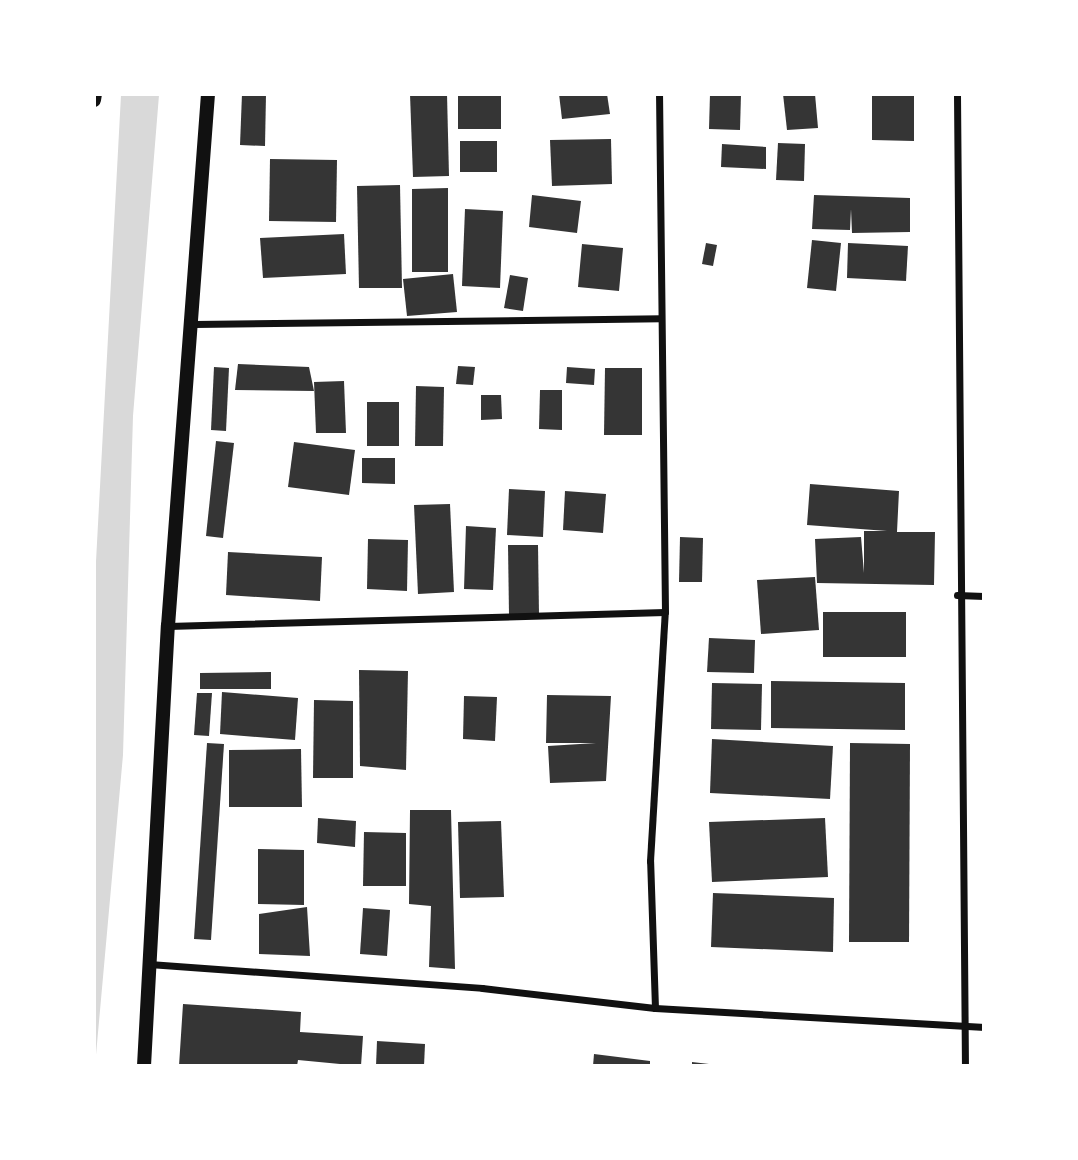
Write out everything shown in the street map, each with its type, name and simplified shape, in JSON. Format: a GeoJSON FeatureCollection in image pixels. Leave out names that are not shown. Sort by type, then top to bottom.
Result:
{"type":"FeatureCollection","features":[{"type":"Feature","properties":{"kind":"main road"},"geometry":{"type":"LineString","coordinates":[[94,100],[95,94]]}},
{"type":"Feature","properties":{"kind":"main road"},"geometry":{"type":"LineString","coordinates":[[144,1066],[168,626],[194,324],[208,94]]}},
{"type":"Feature","properties":{"kind":"street"},"geometry":{"type":"LineString","coordinates":[[655,1008],[650,861],[665,612],[659,94]]}},
{"type":"Feature","properties":{"kind":"street"},"geometry":{"type":"LineString","coordinates":[[957,94],[957,595],[965,1066]]}},
{"type":"Feature","properties":{"kind":"street"},"geometry":{"type":"LineString","coordinates":[[194,324],[661,318]]}},
{"type":"Feature","properties":{"kind":"street"},"geometry":{"type":"LineString","coordinates":[[957,595],[984,596]]}},
{"type":"Feature","properties":{"kind":"street"},"geometry":{"type":"LineString","coordinates":[[168,626],[665,612]]}},
{"type":"Feature","properties":{"kind":"street"},"geometry":{"type":"LineString","coordinates":[[148,964],[482,988],[655,1008],[984,1027]]}},
{"type":"Feature","properties":{"kind":"shaded area"},"geometry":{"type":"Polygon","coordinates":[[[121,95],[159,95],[133,416],[123,755],[95,1066],[95,580],[121,95]]]}},
{"type":"Feature","properties":{"kind":"building"},"geometry":{"type":"Polygon","coordinates":[[[242,94],[266,94],[265,146],[240,145],[242,94]]]}},
{"type":"Feature","properties":{"kind":"building"},"geometry":{"type":"Polygon","coordinates":[[[410,94],[447,94],[449,176],[413,177],[410,94]]]}},
{"type":"Feature","properties":{"kind":"building"},"geometry":{"type":"Polygon","coordinates":[[[458,94],[501,94],[501,129],[458,129],[458,94]]]}},
{"type":"Feature","properties":{"kind":"building"},"geometry":{"type":"Polygon","coordinates":[[[559,94],[607,94],[610,114],[562,119],[559,94]]]}},
{"type":"Feature","properties":{"kind":"building"},"geometry":{"type":"Polygon","coordinates":[[[710,94],[741,94],[740,130],[709,129],[710,94]]]}},
{"type":"Feature","properties":{"kind":"building"},"geometry":{"type":"Polygon","coordinates":[[[783,94],[815,94],[818,128],[787,130],[783,94]]]}},
{"type":"Feature","properties":{"kind":"building"},"geometry":{"type":"Polygon","coordinates":[[[872,94],[914,94],[914,141],[872,140],[872,94]]]}},
{"type":"Feature","properties":{"kind":"building"},"geometry":{"type":"Polygon","coordinates":[[[611,139],[612,184],[552,186],[550,140],[611,139]]]}},
{"type":"Feature","properties":{"kind":"building"},"geometry":{"type":"Polygon","coordinates":[[[460,141],[497,141],[497,172],[460,172],[460,141]]]}},
{"type":"Feature","properties":{"kind":"building"},"geometry":{"type":"Polygon","coordinates":[[[778,143],[805,144],[804,181],[776,180],[778,143]]]}},
{"type":"Feature","properties":{"kind":"building"},"geometry":{"type":"Polygon","coordinates":[[[722,144],[766,147],[766,169],[721,167],[722,144]]]}},
{"type":"Feature","properties":{"kind":"building"},"geometry":{"type":"Polygon","coordinates":[[[270,159],[337,160],[336,222],[269,221],[270,159]]]}},
{"type":"Feature","properties":{"kind":"building"},"geometry":{"type":"Polygon","coordinates":[[[400,185],[402,288],[359,288],[357,186],[400,185]]]}},
{"type":"Feature","properties":{"kind":"building"},"geometry":{"type":"Polygon","coordinates":[[[448,188],[448,272],[412,272],[412,189],[448,188]]]}},
{"type":"Feature","properties":{"kind":"building"},"geometry":{"type":"Polygon","coordinates":[[[532,195],[581,201],[577,233],[529,227],[532,195]]]}},
{"type":"Feature","properties":{"kind":"building"},"geometry":{"type":"Polygon","coordinates":[[[814,195],[910,198],[910,232],[852,233],[851,209],[850,230],[812,229],[814,195]]]}},
{"type":"Feature","properties":{"kind":"building"},"geometry":{"type":"Polygon","coordinates":[[[465,209],[503,211],[500,288],[462,286],[465,209]]]}},
{"type":"Feature","properties":{"kind":"building"},"geometry":{"type":"Polygon","coordinates":[[[344,234],[346,274],[263,278],[260,238],[344,234]]]}},
{"type":"Feature","properties":{"kind":"building"},"geometry":{"type":"Polygon","coordinates":[[[812,240],[841,243],[836,291],[807,288],[812,240]]]}},
{"type":"Feature","properties":{"kind":"building"},"geometry":{"type":"Polygon","coordinates":[[[706,243],[717,245],[713,266],[702,264],[706,243]]]}},
{"type":"Feature","properties":{"kind":"building"},"geometry":{"type":"Polygon","coordinates":[[[848,243],[908,246],[906,281],[847,278],[848,243]]]}},
{"type":"Feature","properties":{"kind":"building"},"geometry":{"type":"Polygon","coordinates":[[[582,244],[623,248],[619,291],[578,287],[582,244]]]}},
{"type":"Feature","properties":{"kind":"building"},"geometry":{"type":"Polygon","coordinates":[[[453,274],[457,312],[407,316],[403,279],[453,274]]]}},
{"type":"Feature","properties":{"kind":"building"},"geometry":{"type":"Polygon","coordinates":[[[510,275],[528,278],[523,311],[504,308],[510,275]]]}},
{"type":"Feature","properties":{"kind":"building"},"geometry":{"type":"Polygon","coordinates":[[[238,364],[309,367],[314,391],[235,390],[238,364]]]}},
{"type":"Feature","properties":{"kind":"building"},"geometry":{"type":"Polygon","coordinates":[[[458,366],[475,367],[473,385],[456,384],[458,366]]]}},
{"type":"Feature","properties":{"kind":"building"},"geometry":{"type":"Polygon","coordinates":[[[214,367],[229,368],[226,431],[211,430],[214,367]]]}},
{"type":"Feature","properties":{"kind":"building"},"geometry":{"type":"Polygon","coordinates":[[[567,367],[595,369],[594,385],[566,383],[567,367]]]}},
{"type":"Feature","properties":{"kind":"building"},"geometry":{"type":"Polygon","coordinates":[[[605,368],[642,368],[642,435],[604,435],[605,368]]]}},
{"type":"Feature","properties":{"kind":"building"},"geometry":{"type":"Polygon","coordinates":[[[344,381],[346,433],[316,433],[314,382],[344,381]]]}},
{"type":"Feature","properties":{"kind":"building"},"geometry":{"type":"Polygon","coordinates":[[[416,386],[444,387],[443,446],[415,446],[416,386]]]}},
{"type":"Feature","properties":{"kind":"building"},"geometry":{"type":"Polygon","coordinates":[[[540,390],[562,390],[562,430],[539,429],[540,390]]]}},
{"type":"Feature","properties":{"kind":"building"},"geometry":{"type":"Polygon","coordinates":[[[481,395],[501,395],[502,419],[481,420],[481,395]]]}},
{"type":"Feature","properties":{"kind":"building"},"geometry":{"type":"Polygon","coordinates":[[[367,402],[399,402],[399,446],[367,446],[367,402]]]}},
{"type":"Feature","properties":{"kind":"building"},"geometry":{"type":"Polygon","coordinates":[[[216,441],[234,443],[223,538],[206,536],[216,441]]]}},
{"type":"Feature","properties":{"kind":"building"},"geometry":{"type":"Polygon","coordinates":[[[294,442],[355,450],[349,495],[288,487],[294,442]]]}},
{"type":"Feature","properties":{"kind":"building"},"geometry":{"type":"Polygon","coordinates":[[[362,458],[395,458],[395,484],[362,483],[362,458]]]}},
{"type":"Feature","properties":{"kind":"building"},"geometry":{"type":"Polygon","coordinates":[[[810,484],[899,491],[897,532],[935,532],[934,585],[817,583],[815,539],[861,537],[864,573],[864,531],[887,531],[807,525],[810,484]]]}},
{"type":"Feature","properties":{"kind":"building"},"geometry":{"type":"Polygon","coordinates":[[[509,489],[545,491],[543,537],[507,535],[509,489]]]}},
{"type":"Feature","properties":{"kind":"building"},"geometry":{"type":"Polygon","coordinates":[[[565,491],[606,494],[603,533],[563,530],[565,491]]]}},
{"type":"Feature","properties":{"kind":"building"},"geometry":{"type":"Polygon","coordinates":[[[450,504],[454,592],[418,594],[414,505],[450,504]]]}},
{"type":"Feature","properties":{"kind":"building"},"geometry":{"type":"Polygon","coordinates":[[[466,526],[496,528],[493,590],[464,589],[466,526]]]}},
{"type":"Feature","properties":{"kind":"building"},"geometry":{"type":"Polygon","coordinates":[[[680,537],[703,538],[702,582],[679,582],[680,537]]]}},
{"type":"Feature","properties":{"kind":"building"},"geometry":{"type":"Polygon","coordinates":[[[368,539],[408,540],[407,591],[367,589],[368,539]]]}},
{"type":"Feature","properties":{"kind":"building"},"geometry":{"type":"Polygon","coordinates":[[[508,545],[538,545],[539,615],[509,615],[508,545]]]}},
{"type":"Feature","properties":{"kind":"building"},"geometry":{"type":"Polygon","coordinates":[[[228,552],[322,557],[320,601],[226,595],[228,552]]]}},
{"type":"Feature","properties":{"kind":"building"},"geometry":{"type":"Polygon","coordinates":[[[815,577],[819,630],[761,634],[757,580],[815,577]]]}},
{"type":"Feature","properties":{"kind":"building"},"geometry":{"type":"Polygon","coordinates":[[[823,612],[906,612],[906,657],[823,657],[823,612]]]}},
{"type":"Feature","properties":{"kind":"building"},"geometry":{"type":"Polygon","coordinates":[[[709,638],[755,640],[754,673],[707,672],[709,638]]]}},
{"type":"Feature","properties":{"kind":"building"},"geometry":{"type":"Polygon","coordinates":[[[359,670],[408,671],[406,770],[360,766],[359,670]]]}},
{"type":"Feature","properties":{"kind":"building"},"geometry":{"type":"Polygon","coordinates":[[[271,672],[271,689],[200,689],[200,673],[271,672]]]}},
{"type":"Feature","properties":{"kind":"building"},"geometry":{"type":"Polygon","coordinates":[[[771,681],[905,683],[905,730],[771,728],[771,681]]]}},
{"type":"Feature","properties":{"kind":"building"},"geometry":{"type":"Polygon","coordinates":[[[712,683],[762,684],[761,730],[711,729],[712,683]]]}},
{"type":"Feature","properties":{"kind":"building"},"geometry":{"type":"Polygon","coordinates":[[[222,692],[298,698],[295,740],[220,734],[222,692]]]}},
{"type":"Feature","properties":{"kind":"building"},"geometry":{"type":"Polygon","coordinates":[[[197,693],[212,693],[209,736],[194,735],[197,693]]]}},
{"type":"Feature","properties":{"kind":"building"},"geometry":{"type":"Polygon","coordinates":[[[547,695],[611,696],[606,781],[550,783],[548,746],[596,743],[546,743],[547,695]]]}},
{"type":"Feature","properties":{"kind":"building"},"geometry":{"type":"Polygon","coordinates":[[[464,696],[497,697],[495,741],[463,739],[464,696]]]}},
{"type":"Feature","properties":{"kind":"building"},"geometry":{"type":"Polygon","coordinates":[[[314,700],[353,701],[353,778],[313,778],[314,700]]]}},
{"type":"Feature","properties":{"kind":"building"},"geometry":{"type":"Polygon","coordinates":[[[712,739],[833,746],[830,799],[710,793],[712,739]]]}},
{"type":"Feature","properties":{"kind":"building"},"geometry":{"type":"Polygon","coordinates":[[[207,743],[224,744],[211,940],[194,939],[207,743]]]}},
{"type":"Feature","properties":{"kind":"building"},"geometry":{"type":"Polygon","coordinates":[[[850,743],[910,744],[909,942],[849,942],[850,743]]]}},
{"type":"Feature","properties":{"kind":"building"},"geometry":{"type":"Polygon","coordinates":[[[301,749],[302,807],[229,807],[229,750],[301,749]]]}},
{"type":"Feature","properties":{"kind":"building"},"geometry":{"type":"Polygon","coordinates":[[[410,810],[451,810],[455,969],[429,967],[431,906],[409,904],[410,810]]]}},
{"type":"Feature","properties":{"kind":"building"},"geometry":{"type":"Polygon","coordinates":[[[318,818],[356,821],[355,847],[317,843],[318,818]]]}},
{"type":"Feature","properties":{"kind":"building"},"geometry":{"type":"Polygon","coordinates":[[[825,818],[828,877],[712,882],[709,822],[825,818]]]}},
{"type":"Feature","properties":{"kind":"building"},"geometry":{"type":"Polygon","coordinates":[[[501,821],[504,897],[460,898],[458,822],[501,821]]]}},
{"type":"Feature","properties":{"kind":"building"},"geometry":{"type":"Polygon","coordinates":[[[364,832],[406,833],[406,886],[363,886],[364,832]]]}},
{"type":"Feature","properties":{"kind":"building"},"geometry":{"type":"Polygon","coordinates":[[[258,849],[304,850],[304,905],[258,904],[258,849]]]}},
{"type":"Feature","properties":{"kind":"building"},"geometry":{"type":"Polygon","coordinates":[[[713,893],[834,898],[833,952],[711,947],[713,893]]]}},
{"type":"Feature","properties":{"kind":"building"},"geometry":{"type":"Polygon","coordinates":[[[307,907],[310,956],[259,954],[259,914],[307,907]]]}},
{"type":"Feature","properties":{"kind":"building"},"geometry":{"type":"Polygon","coordinates":[[[363,908],[390,910],[387,956],[360,954],[363,908]]]}},
{"type":"Feature","properties":{"kind":"building"},"geometry":{"type":"Polygon","coordinates":[[[183,1004],[301,1012],[300,1032],[363,1036],[361,1066],[298,1060],[297,1066],[179,1066],[183,1004]]]}},
{"type":"Feature","properties":{"kind":"building"},"geometry":{"type":"Polygon","coordinates":[[[377,1041],[425,1044],[424,1066],[376,1066],[377,1041]]]}},
{"type":"Feature","properties":{"kind":"building"},"geometry":{"type":"Polygon","coordinates":[[[594,1054],[650,1061],[650,1066],[593,1066],[594,1054]]]}},
{"type":"Feature","properties":{"kind":"building"},"geometry":{"type":"Polygon","coordinates":[[[692,1062],[709,1064],[709,1066],[692,1066],[692,1062]]]}}]}
